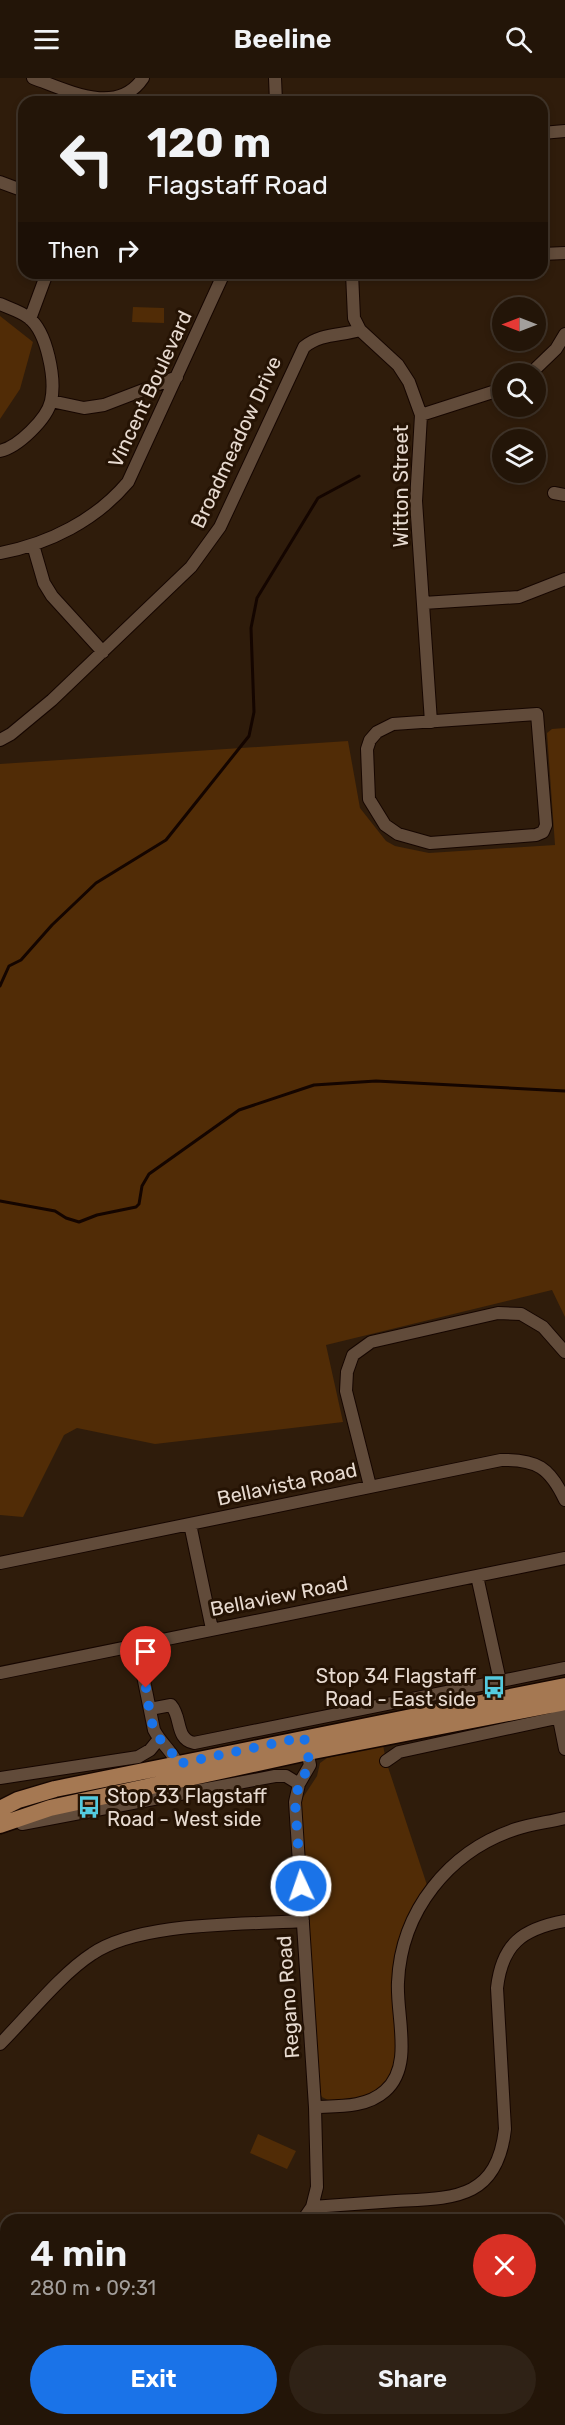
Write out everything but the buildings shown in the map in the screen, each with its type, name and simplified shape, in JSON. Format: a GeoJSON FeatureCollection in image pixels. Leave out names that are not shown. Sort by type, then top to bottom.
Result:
{"type":"FeatureCollection","features":[{"type":"Feature","properties":{"kind":"main road"},"geometry":{"type":"LineString","coordinates":[[0,1809],[18,1800],[55,1789],[180,1771],[306,1744],[561,1702]]}},
{"type":"Feature","properties":{"kind":"main road"},"geometry":{"type":"LineString","coordinates":[[0,1825],[180,1771]]}},
{"type":"Feature","properties":{"kind":"street"},"geometry":{"type":"LineString","coordinates":[[33,78],[85,96]]}},
{"type":"Feature","properties":{"kind":"street"},"geometry":{"type":"LineString","coordinates":[[121,96],[127,94],[143,78]]}},
{"type":"Feature","properties":{"kind":"street"},"geometry":{"type":"LineString","coordinates":[[275,78],[276,96]]}},
{"type":"Feature","properties":{"kind":"street"},"geometry":{"type":"LineString","coordinates":[[548,132],[565,131]]}},
{"type":"Feature","properties":{"kind":"street"},"geometry":{"type":"LineString","coordinates":[[0,182],[18,189]]}},
{"type":"Feature","properties":{"kind":"street"},"geometry":{"type":"LineString","coordinates":[[548,254],[565,253]]}},
{"type":"Feature","properties":{"kind":"street"},"geometry":{"type":"LineString","coordinates":[[30,319],[45,279]]}},
{"type":"Feature","properties":{"kind":"street","name":"Vincent Boulevard"},"geometry":{"type":"LineString","coordinates":[[0,553],[33,545],[93,517],[123,489],[152,433],[221,279]]}},
{"type":"Feature","properties":{"kind":"street"},"geometry":{"type":"LineString","coordinates":[[352,279],[354,318],[360,330]]}},
{"type":"Feature","properties":{"kind":"street"},"geometry":{"type":"LineString","coordinates":[[0,304],[30,319],[45,342],[51,368],[51,401],[40,421],[24,438],[0,451]]}},
{"type":"Feature","properties":{"kind":"street","name":"Witton Street"},"geometry":{"type":"LineString","coordinates":[[360,330],[398,365],[409,382],[421,415],[416,501],[431,722]]}},
{"type":"Feature","properties":{"kind":"street","name":"Broadmeadow Drive"},"geometry":{"type":"LineString","coordinates":[[0,740],[10,735],[52,700],[191,567],[213,537],[304,346],[323,336],[345,335],[360,330]]}},
{"type":"Feature","properties":{"kind":"street"},"geometry":{"type":"LineString","coordinates":[[541,363],[556,349],[565,334]]}},
{"type":"Feature","properties":{"kind":"street"},"geometry":{"type":"LineString","coordinates":[[51,401],[84,408],[104,405],[177,377]]}},
{"type":"Feature","properties":{"kind":"street"},"geometry":{"type":"LineString","coordinates":[[421,415],[492,392]]}},
{"type":"Feature","properties":{"kind":"street"},"geometry":{"type":"LineString","coordinates":[[33,545],[44,583],[52,596],[103,652]]}},
{"type":"Feature","properties":{"kind":"street"},"geometry":{"type":"LineString","coordinates":[[423,603],[519,597],[565,579]]}},
{"type":"Feature","properties":{"kind":"street"},"geometry":{"type":"LineString","coordinates":[[537,714],[546,825],[543,832],[536,835],[430,843],[398,834],[385,825],[369,799],[367,749],[370,740],[384,727],[431,722],[537,714]]}},
{"type":"Feature","properties":{"kind":"street"},"geometry":{"type":"LineString","coordinates":[[370,1486],[346,1391],[347,1372],[353,1355],[371,1342],[498,1313],[521,1314],[543,1327],[565,1352]]}},
{"type":"Feature","properties":{"kind":"street","name":"Bellavista Road"},"geometry":{"type":"LineString","coordinates":[[0,1563],[501,1460],[522,1459],[542,1466],[557,1483],[565,1500]]}},
{"type":"Feature","properties":{"kind":"street"},"geometry":{"type":"LineString","coordinates":[[190,1524],[212,1629]]}},
{"type":"Feature","properties":{"kind":"street","name":"Bellaview Road"},"geometry":{"type":"LineString","coordinates":[[0,1673],[565,1558]]}},
{"type":"Feature","properties":{"kind":"street"},"geometry":{"type":"LineString","coordinates":[[477,1576],[500,1681]]}},
{"type":"Feature","properties":{"kind":"street"},"geometry":{"type":"LineString","coordinates":[[137,1646],[154,1730],[175,1756],[180,1771]]}},
{"type":"Feature","properties":{"kind":"street"},"geometry":{"type":"LineString","coordinates":[[150,1709],[171,1705],[176,1710],[182,1737],[194,1743],[565,1668]]}},
{"type":"Feature","properties":{"kind":"street"},"geometry":{"type":"LineString","coordinates":[[386,1761],[399,1752],[561,1702],[565,1749]]}},
{"type":"Feature","properties":{"kind":"street"},"geometry":{"type":"LineString","coordinates":[[0,1778],[138,1756],[150,1750],[159,1739]]}},
{"type":"Feature","properties":{"kind":"street","name":"Regano Road"},"geometry":{"type":"LineString","coordinates":[[306,1744],[310,1765],[299,1784],[295,1802],[315,2107],[316,2187],[312,2207],[307,2214]]}},
{"type":"Feature","properties":{"kind":"street"},"geometry":{"type":"LineString","coordinates":[[0,1830],[275,1776],[286,1776],[299,1784]]}},
{"type":"Feature","properties":{"kind":"street"},"geometry":{"type":"LineString","coordinates":[[315,2107],[362,2104],[385,2091],[396,2078],[401,2061],[398,1981],[402,1952],[412,1922],[438,1878],[454,1863],[492,1839],[516,1828],[565,1818]]}},
{"type":"Feature","properties":{"kind":"street"},"geometry":{"type":"LineString","coordinates":[[0,2044],[81,1962],[114,1942],[169,1929],[303,1921]]}},
{"type":"Feature","properties":{"kind":"street"},"geometry":{"type":"LineString","coordinates":[[312,2207],[438,2199],[460,2195],[479,2185],[493,2169],[502,2152],[505,2129],[497,1988],[499,1967],[506,1952],[532,1929],[565,1921]]}},
{"type":"Feature","properties":{"kind":"shaded area"},"geometry":{"type":"Polygon","coordinates":[[[133,307],[164,308],[164,323],[132,322],[133,307]]]}},
{"type":"Feature","properties":{"kind":"shaded area"},"geometry":{"type":"Polygon","coordinates":[[[0,316],[33,342],[20,389],[0,419],[0,316]]]}},
{"type":"Feature","properties":{"kind":"shaded area"},"geometry":{"type":"Polygon","coordinates":[[[565,728],[565,1317],[552,1290],[326,1345],[343,1422],[155,1444],[77,1428],[64,1435],[23,1517],[0,1515],[0,764],[348,741],[360,808],[386,841],[395,846],[429,853],[555,845],[547,733],[552,729],[565,728]]]}},
{"type":"Feature","properties":{"kind":"shaded area"},"geometry":{"type":"Polygon","coordinates":[[[383,1745],[386,1761],[427,1885],[393,1982],[396,2058],[392,2074],[373,2094],[361,2098],[330,2101],[322,2097],[318,2090],[300,1802],[317,1776],[320,1763],[327,1758],[383,1745]]]}},
{"type":"Feature","properties":{"kind":"shaded area"},"geometry":{"type":"Polygon","coordinates":[[[258,2134],[296,2151],[287,2169],[250,2153],[258,2134]]]}},
{"type":"Feature","properties":{"kind":"waterway"},"geometry":{"type":"LineString","coordinates":[[0,986],[9,966],[21,960],[52,925],[96,883],[166,840],[249,736],[254,712],[251,628],[257,598],[318,498],[359,476]]}},
{"type":"Feature","properties":{"kind":"waterway"},"geometry":{"type":"LineString","coordinates":[[0,1201],[55,1211],[79,1222],[97,1215],[136,1207],[139,1204],[142,1186],[149,1174],[239,1110],[314,1085],[376,1081],[565,1091]]}},
{"type":"Feature","properties":{"kind":"place","name":"Stop 34 Flagstaff Road - East side"},"geometry":{"type":"Point","coordinates":[494,1687]}},
{"type":"Feature","properties":{"kind":"place","name":"Stop 33 Flagstaff Road - West side"},"geometry":{"type":"Point","coordinates":[89,1807]}},
{"type":"Feature","properties":{"kind":"route"},"geometry":{"type":"LineString","coordinates":[[146,1688],[154,1730],[175,1756],[178,1764],[304,1737],[310,1765],[299,1784],[295,1802],[301,1886]]}}]}
